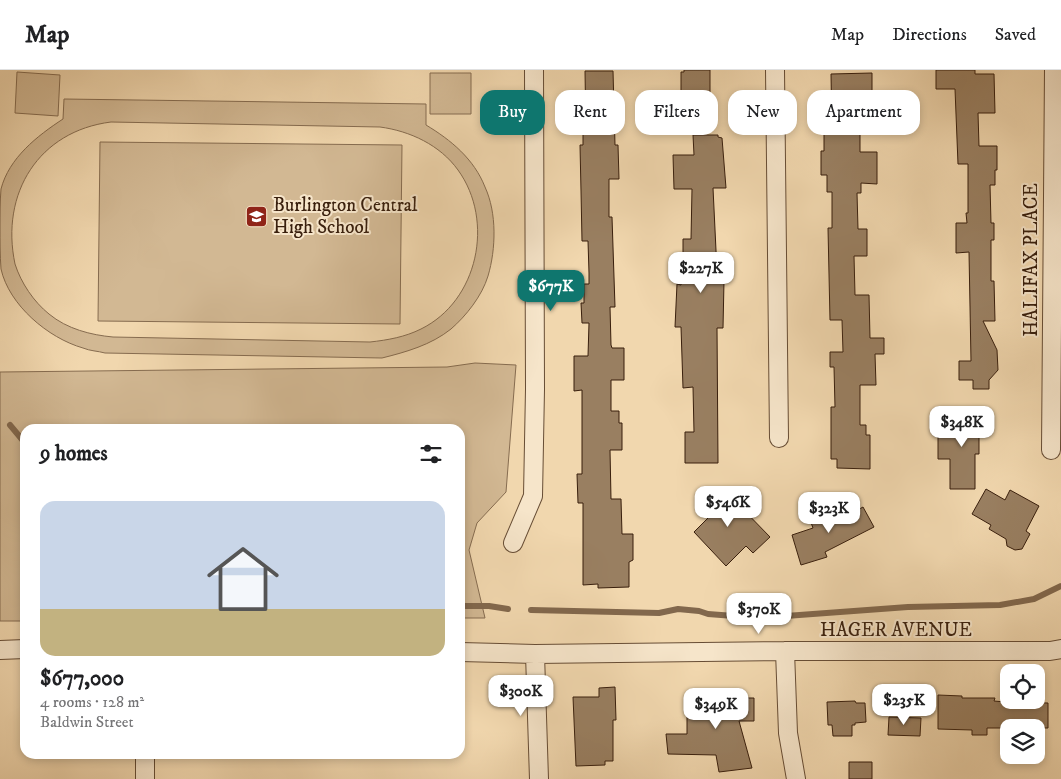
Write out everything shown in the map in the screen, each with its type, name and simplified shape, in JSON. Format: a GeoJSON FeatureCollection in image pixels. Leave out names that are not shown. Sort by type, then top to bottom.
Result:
{"type":"FeatureCollection","features":[{"type":"Feature","properties":{"kind":"street"},"geometry":{"type":"LineString","coordinates":[[513,543],[533,496],[535,389],[534,70]]}},
{"type":"Feature","properties":{"kind":"street"},"geometry":{"type":"LineString","coordinates":[[775,70],[780,438]]}},
{"type":"Feature","properties":{"kind":"street","name":"HALIFAX PLACE"},"geometry":{"type":"LineString","coordinates":[[1051,450],[1054,70]]}},
{"type":"Feature","properties":{"kind":"street","name":"HAGER AVENUE"},"geometry":{"type":"LineString","coordinates":[[465,652],[535,654],[785,651],[1050,651],[1061,648]]}},
{"type":"Feature","properties":{"kind":"street"},"geometry":{"type":"LineString","coordinates":[[0,650],[20,649]]}},
{"type":"Feature","properties":{"kind":"street"},"geometry":{"type":"LineString","coordinates":[[785,651],[788,733],[796,779]]}},
{"type":"Feature","properties":{"kind":"street"},"geometry":{"type":"LineString","coordinates":[[535,654],[539,779]]}},
{"type":"Feature","properties":{"kind":"street"},"geometry":{"type":"LineString","coordinates":[[145,759],[145,779]]}},
{"type":"Feature","properties":{"kind":"shaded area"},"geometry":{"type":"Polygon","coordinates":[[[17,72],[60,75],[58,116],[15,113],[17,72]]]}},
{"type":"Feature","properties":{"kind":"shaded area"},"geometry":{"type":"Polygon","coordinates":[[[430,73],[471,73],[471,114],[430,114],[430,73]]]}},
{"type":"Feature","properties":{"kind":"shaded area"},"geometry":{"type":"Polygon","coordinates":[[[64,99],[426,104],[426,125],[453,144],[468,159],[480,177],[489,197],[492,208],[494,243],[488,276],[478,298],[468,312],[451,329],[418,347],[382,358],[105,353],[88,350],[57,336],[32,318],[12,295],[1,269],[1,189],[5,178],[10,167],[25,149],[63,119],[64,99]],[[111,122],[86,128],[64,138],[45,152],[30,170],[20,190],[14,213],[12,238],[15,264],[24,285],[33,298],[49,314],[71,327],[105,336],[370,342],[396,338],[415,332],[440,316],[456,300],[468,280],[475,258],[478,235],[476,212],[469,190],[458,170],[442,153],[413,136],[380,127],[111,122]]]}},
{"type":"Feature","properties":{"kind":"shaded area"},"geometry":{"type":"Polygon","coordinates":[[[100,142],[402,145],[400,324],[98,321],[100,142]]]}},
{"type":"Feature","properties":{"kind":"shaded area"},"geometry":{"type":"Polygon","coordinates":[[[475,363],[516,365],[506,492],[477,523],[469,550],[485,618],[465,618],[465,424],[20,424],[20,621],[0,621],[0,372],[447,367],[475,363]]]}},
{"type":"Feature","properties":{"kind":"building"},"geometry":{"type":"Polygon","coordinates":[[[684,70],[710,70],[710,90],[681,90],[681,72],[684,72],[684,70]]]}},
{"type":"Feature","properties":{"kind":"building"},"geometry":{"type":"Polygon","coordinates":[[[936,70],[975,70],[975,74],[994,74],[995,113],[978,113],[979,146],[997,146],[995,185],[990,185],[991,223],[994,223],[994,240],[991,240],[991,281],[994,281],[995,321],[983,321],[997,350],[998,370],[989,380],[989,389],[973,389],[973,380],[959,380],[959,361],[971,361],[969,252],[956,253],[956,223],[967,223],[968,164],[958,164],[955,89],[936,89],[936,70]]]}},
{"type":"Feature","properties":{"kind":"building"},"geometry":{"type":"Polygon","coordinates":[[[585,71],[613,71],[614,90],[585,90],[585,71]]]}},
{"type":"Feature","properties":{"kind":"building"},"geometry":{"type":"Polygon","coordinates":[[[872,73],[872,90],[831,90],[831,74],[872,73]]]}},
{"type":"Feature","properties":{"kind":"building"},"geometry":{"type":"Polygon","coordinates":[[[583,135],[615,135],[615,145],[618,145],[619,179],[609,179],[609,217],[612,217],[615,307],[610,307],[611,345],[612,348],[624,348],[624,380],[611,380],[611,411],[619,411],[619,423],[622,423],[622,450],[610,450],[611,499],[621,499],[622,534],[633,534],[633,560],[629,562],[629,587],[598,588],[598,584],[583,585],[583,503],[578,503],[577,474],[582,474],[582,390],[574,391],[574,356],[588,356],[589,323],[582,323],[581,303],[584,303],[584,284],[589,284],[588,241],[582,241],[580,145],[583,145],[583,135]]]}},
{"type":"Feature","properties":{"kind":"building"},"geometry":{"type":"Polygon","coordinates":[[[693,135],[718,135],[718,137],[722,138],[726,188],[713,188],[717,271],[719,271],[719,281],[724,281],[723,328],[717,328],[718,463],[685,463],[685,432],[694,432],[693,387],[683,388],[681,327],[675,327],[677,284],[681,285],[681,270],[683,271],[683,239],[691,239],[692,189],[674,189],[673,155],[694,155],[693,135]]]}},
{"type":"Feature","properties":{"kind":"building"},"geometry":{"type":"Polygon","coordinates":[[[824,135],[860,135],[860,152],[877,152],[877,184],[861,183],[861,193],[857,193],[858,229],[867,229],[867,256],[854,256],[855,295],[869,295],[870,338],[884,338],[884,354],[875,354],[876,385],[860,385],[860,425],[866,425],[866,435],[870,435],[870,469],[837,468],[837,459],[831,459],[831,407],[835,407],[834,367],[830,367],[830,352],[843,352],[842,320],[830,320],[828,228],[832,228],[832,192],[827,192],[827,175],[821,175],[821,151],[824,151],[824,135]]]}},
{"type":"Feature","properties":{"kind":"building"},"geometry":{"type":"Polygon","coordinates":[[[950,413],[986,413],[986,429],[979,429],[979,454],[975,454],[975,489],[950,489],[950,459],[938,459],[938,437],[950,437],[950,413]]]}},
{"type":"Feature","properties":{"kind":"building"},"geometry":{"type":"Polygon","coordinates":[[[715,486],[734,506],[737,503],[770,537],[753,553],[746,546],[726,566],[694,532],[709,517],[697,504],[715,486]]]}},
{"type":"Feature","properties":{"kind":"building"},"geometry":{"type":"Polygon","coordinates":[[[986,489],[1005,500],[1010,490],[1039,506],[1026,531],[1030,534],[1022,549],[1015,550],[1007,546],[1006,539],[989,529],[991,525],[972,514],[986,489]]]}},
{"type":"Feature","properties":{"kind":"building"},"geometry":{"type":"Polygon","coordinates":[[[863,507],[874,527],[825,552],[827,557],[801,565],[792,535],[813,528],[809,517],[834,509],[838,521],[863,507]]]}},
{"type":"Feature","properties":{"kind":"building"},"geometry":{"type":"Polygon","coordinates":[[[615,687],[616,720],[613,720],[613,761],[605,761],[605,765],[576,766],[573,697],[599,697],[599,688],[615,687]]]}},
{"type":"Feature","properties":{"kind":"building"},"geometry":{"type":"Polygon","coordinates":[[[698,691],[722,691],[722,698],[754,698],[754,721],[739,721],[752,768],[719,772],[716,755],[668,754],[666,734],[687,734],[687,698],[698,698],[698,691]]]}},
{"type":"Feature","properties":{"kind":"building"},"geometry":{"type":"Polygon","coordinates":[[[938,695],[962,696],[962,698],[995,698],[994,701],[1000,702],[1000,709],[1045,709],[1045,703],[1048,703],[1048,728],[1045,728],[1045,719],[1000,719],[1000,728],[987,728],[987,735],[972,735],[972,730],[938,729],[938,695]]]}},
{"type":"Feature","properties":{"kind":"building"},"geometry":{"type":"Polygon","coordinates":[[[855,701],[856,703],[865,703],[866,722],[852,725],[852,736],[833,736],[832,725],[828,725],[827,702],[855,701]]]}},
{"type":"Feature","properties":{"kind":"building"},"geometry":{"type":"Polygon","coordinates":[[[889,717],[921,718],[920,736],[888,735],[889,717]]]}},
{"type":"Feature","properties":{"kind":"building"},"geometry":{"type":"Polygon","coordinates":[[[849,762],[872,762],[872,779],[849,779],[849,762]]]}},
{"type":"Feature","properties":{"kind":"waterway"},"geometry":{"type":"LineString","coordinates":[[10,425],[20,437]]}},
{"type":"Feature","properties":{"kind":"waterway"},"geometry":{"type":"LineString","coordinates":[[531,610],[659,613],[678,609],[708,614],[760,618],[908,607],[1000,605],[1034,599],[1061,586]]}},
{"type":"Feature","properties":{"kind":"waterway"},"geometry":{"type":"LineString","coordinates":[[465,606],[489,606],[508,609]]}},
{"type":"Feature","properties":{"kind":"place","name":"Burlington Central High School"},"geometry":{"type":"Point","coordinates":[257,216]}}]}
